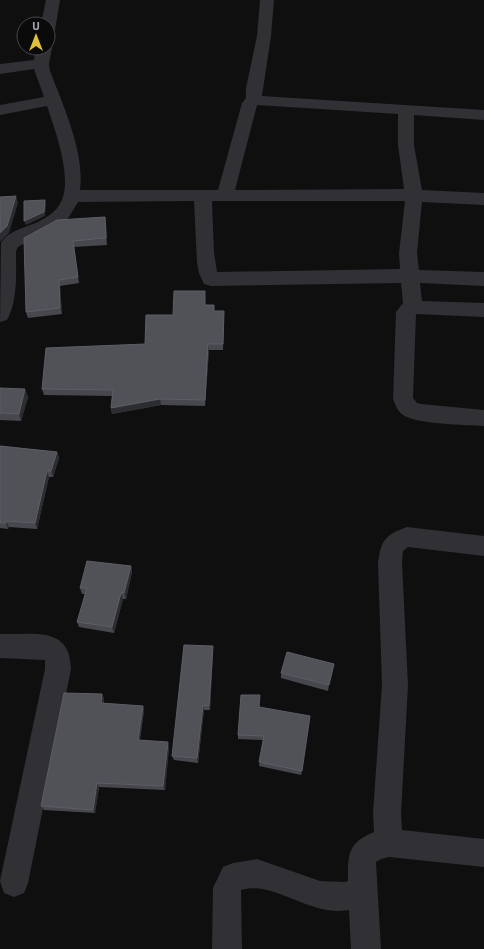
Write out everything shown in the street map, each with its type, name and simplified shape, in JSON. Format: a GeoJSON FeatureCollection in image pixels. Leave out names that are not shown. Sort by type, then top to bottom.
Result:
{"type":"FeatureCollection","features":[{"type":"Feature","properties":{"kind":"street"},"geometry":{"type":"LineString","coordinates":[[50,16],[53,0]]}},
{"type":"Feature","properties":{"kind":"street"},"geometry":{"type":"LineString","coordinates":[[254,100],[254,88],[264,36],[267,0]]}},
{"type":"Feature","properties":{"kind":"street"},"geometry":{"type":"LineString","coordinates":[[0,69],[43,56],[52,100],[67,142],[72,167],[71,196],[69,206],[62,215],[10,243],[7,251],[7,284],[0,315]]}},
{"type":"Feature","properties":{"kind":"street"},"geometry":{"type":"LineString","coordinates":[[0,110],[52,100]]}},
{"type":"Feature","properties":{"kind":"street"},"geometry":{"type":"LineString","coordinates":[[225,195],[248,109],[250,103],[254,100],[484,115]]}},
{"type":"Feature","properties":{"kind":"street"},"geometry":{"type":"LineString","coordinates":[[406,110],[406,145],[414,196],[408,253],[413,305]]}},
{"type":"Feature","properties":{"kind":"street"},"geometry":{"type":"LineString","coordinates":[[203,195],[206,259],[208,276],[211,279],[410,276],[484,279]]}},
{"type":"Feature","properties":{"kind":"street"},"geometry":{"type":"LineString","coordinates":[[71,196],[414,196],[484,199]]}},
{"type":"Feature","properties":{"kind":"street"},"geometry":{"type":"LineString","coordinates":[[413,305],[419,308],[484,310]]}},
{"type":"Feature","properties":{"kind":"street"},"geometry":{"type":"LineString","coordinates":[[413,305],[406,312],[403,399],[410,409],[421,412],[484,418]]}},
{"type":"Feature","properties":{"kind":"street"},"geometry":{"type":"LineString","coordinates":[[389,843],[387,813],[395,685],[390,563],[392,548],[395,541],[406,537],[484,546]]}},
{"type":"Feature","properties":{"kind":"street"},"geometry":{"type":"LineString","coordinates":[[0,646],[50,647],[58,655],[58,669],[14,882]]}},
{"type":"Feature","properties":{"kind":"street"},"geometry":{"type":"LineString","coordinates":[[366,949],[362,892],[362,856],[374,846],[389,843],[484,853]]}},
{"type":"Feature","properties":{"kind":"street"},"geometry":{"type":"LineString","coordinates":[[227,949],[227,888],[233,877],[257,873],[320,895],[345,896],[362,892]]}},
{"type":"Feature","properties":{"kind":"building"},"geometry":{"type":"Polygon","coordinates":[[[16,196],[7,226],[0,233],[0,197],[16,196]]]}},
{"type":"Feature","properties":{"kind":"building"},"geometry":{"type":"Polygon","coordinates":[[[45,200],[44,212],[24,221],[24,201],[45,200]]]}},
{"type":"Feature","properties":{"kind":"building"},"geometry":{"type":"Polygon","coordinates":[[[105,217],[106,238],[73,241],[78,277],[59,280],[60,308],[26,312],[24,238],[57,220],[105,217]]]}},
{"type":"Feature","properties":{"kind":"building"},"geometry":{"type":"Polygon","coordinates":[[[174,291],[205,291],[205,305],[214,305],[214,311],[224,311],[223,344],[208,344],[205,400],[160,399],[111,408],[113,390],[42,389],[46,348],[145,344],[146,315],[173,315],[174,291]]]}},
{"type":"Feature","properties":{"kind":"building"},"geometry":{"type":"Polygon","coordinates":[[[0,388],[25,389],[19,414],[0,413],[0,388]]]}},
{"type":"Feature","properties":{"kind":"building"},"geometry":{"type":"Polygon","coordinates":[[[0,446],[57,452],[51,471],[47,471],[35,523],[6,521],[6,523],[0,523],[0,446]]]}},
{"type":"Feature","properties":{"kind":"building"},"geometry":{"type":"Polygon","coordinates":[[[87,561],[131,566],[124,593],[121,593],[112,627],[77,622],[87,588],[80,588],[87,561]]]}},
{"type":"Feature","properties":{"kind":"building"},"geometry":{"type":"Polygon","coordinates":[[[184,645],[213,646],[209,706],[203,705],[197,758],[172,756],[184,645]]]}},
{"type":"Feature","properties":{"kind":"building"},"geometry":{"type":"Polygon","coordinates":[[[287,652],[334,664],[329,685],[281,673],[287,652]]]}},
{"type":"Feature","properties":{"kind":"building"},"geometry":{"type":"Polygon","coordinates":[[[64,693],[102,694],[101,703],[143,706],[138,740],[168,742],[163,786],[97,783],[93,810],[41,806],[64,693]]]}},
{"type":"Feature","properties":{"kind":"building"},"geometry":{"type":"Polygon","coordinates":[[[241,695],[260,695],[259,707],[310,716],[302,771],[259,762],[264,736],[238,735],[241,695]]]}}]}
